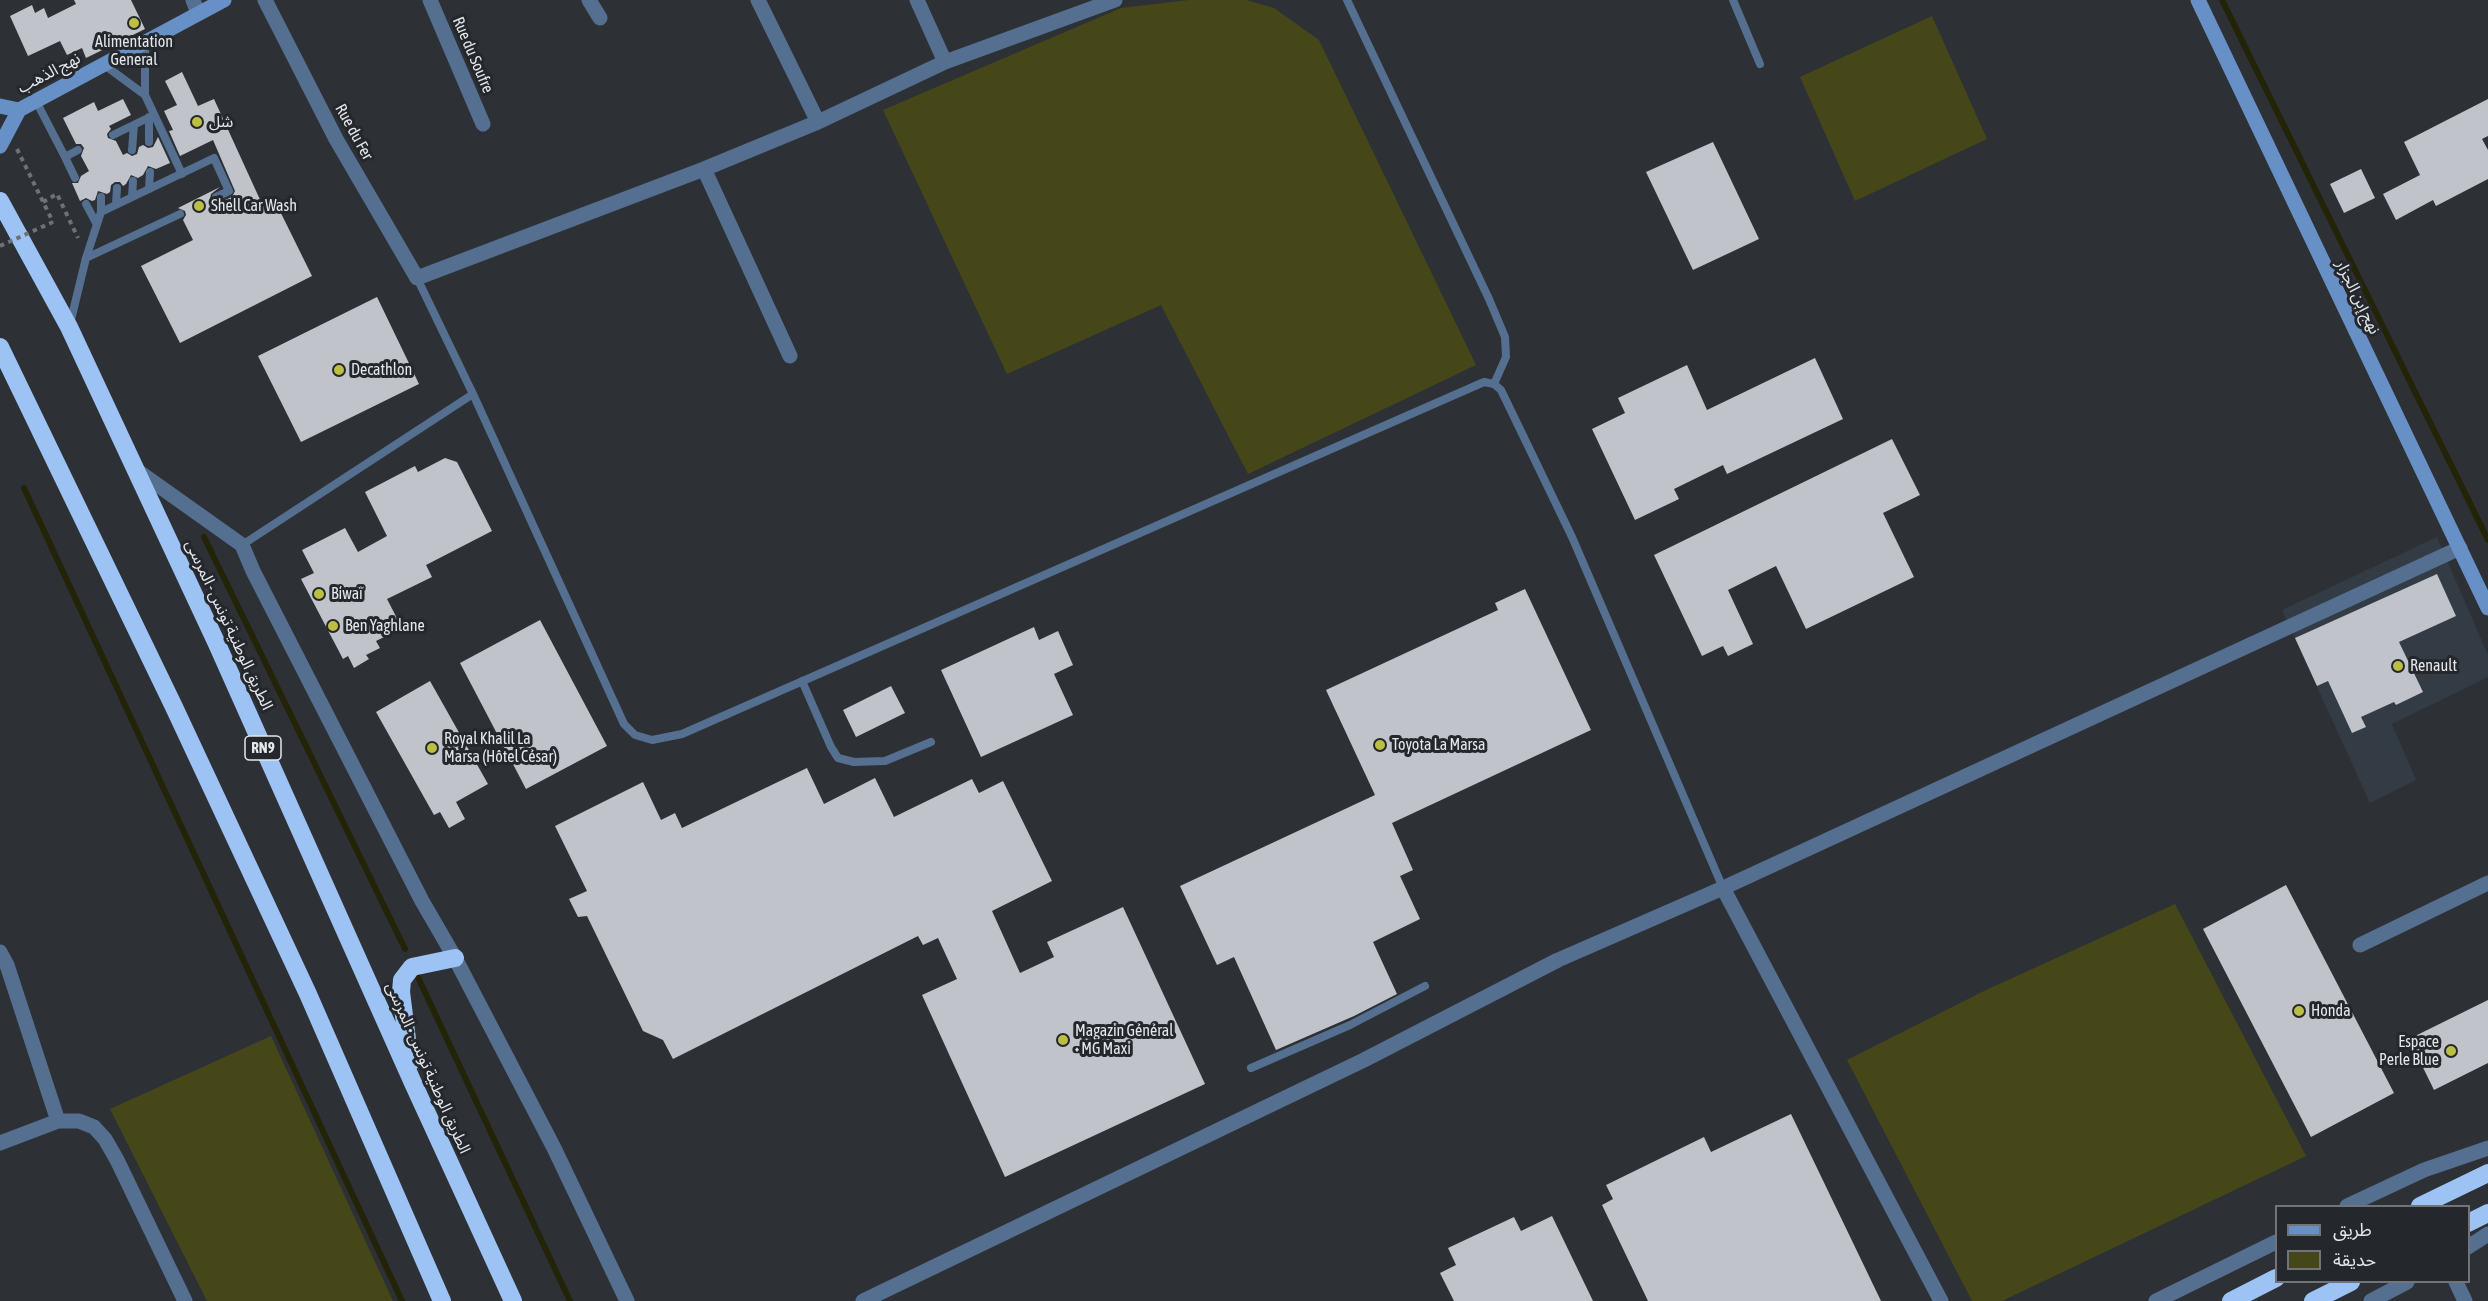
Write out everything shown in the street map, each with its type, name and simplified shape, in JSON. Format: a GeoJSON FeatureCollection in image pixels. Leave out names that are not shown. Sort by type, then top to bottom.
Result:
{"type":"FeatureCollection","features":[{"type":"Feature","properties":{"kind":"highway","name":"الطريق الوطنية تونس - المرسى"},"geometry":{"type":"LineString","coordinates":[[0,201],[69,327],[217,644],[513,1301]]}},
{"type":"Feature","properties":{"kind":"highway"},"geometry":{"type":"LineString","coordinates":[[0,347],[174,707],[308,994],[339,1070],[442,1301]]}},
{"type":"Feature","properties":{"kind":"highway"},"geometry":{"type":"LineString","coordinates":[[413,1083],[401,992],[402,980],[412,967],[455,958]]}},
{"type":"Feature","properties":{"kind":"highway"},"geometry":{"type":"LineString","coordinates":[[2422,1205],[2488,1173]]}},
{"type":"Feature","properties":{"kind":"highway"},"geometry":{"type":"LineString","coordinates":[[2470,1222],[2488,1213]]}},
{"type":"Feature","properties":{"kind":"highway"},"geometry":{"type":"LineString","coordinates":[[2231,1301],[2275,1279]]}},
{"type":"Feature","properties":{"kind":"highway"},"geometry":{"type":"LineString","coordinates":[[2313,1301],[2347,1283]]}},
{"type":"Feature","properties":{"kind":"street","name":"نهج الذهب"},"geometry":{"type":"LineString","coordinates":[[0,146],[19,110],[145,42],[195,6],[224,0]]}},
{"type":"Feature","properties":{"kind":"street","name":"Rue du Fer"},"geometry":{"type":"LineString","coordinates":[[265,0],[336,139],[417,279]]}},
{"type":"Feature","properties":{"kind":"street","name":"Rue du Soufre"},"geometry":{"type":"LineString","coordinates":[[430,0],[483,124]]}},
{"type":"Feature","properties":{"kind":"street"},"geometry":{"type":"LineString","coordinates":[[589,0],[600,18]]}},
{"type":"Feature","properties":{"kind":"street"},"geometry":{"type":"LineString","coordinates":[[758,0],[818,122]]}},
{"type":"Feature","properties":{"kind":"street"},"geometry":{"type":"LineString","coordinates":[[917,0],[945,62]]}},
{"type":"Feature","properties":{"kind":"street"},"geometry":{"type":"LineString","coordinates":[[417,279],[704,170],[818,122],[945,62],[1115,0]]}},
{"type":"Feature","properties":{"kind":"street","name":"نهج إبن الجزار"},"geometry":{"type":"LineString","coordinates":[[2198,0],[2488,608]]}},
{"type":"Feature","properties":{"kind":"street","name":"نهج الذهب"},"geometry":{"type":"LineString","coordinates":[[0,106],[19,110]]}},
{"type":"Feature","properties":{"kind":"street"},"geometry":{"type":"LineString","coordinates":[[704,170],[790,356]]}},
{"type":"Feature","properties":{"kind":"street"},"geometry":{"type":"LineString","coordinates":[[135,469],[242,545],[422,901],[455,958],[554,1148],[627,1301]]}},
{"type":"Feature","properties":{"kind":"street"},"geometry":{"type":"LineString","coordinates":[[864,1301],[1364,1060],[1558,960],[1723,888],[2460,548]]}},
{"type":"Feature","properties":{"kind":"street"},"geometry":{"type":"LineString","coordinates":[[2360,945],[2488,883]]}},
{"type":"Feature","properties":{"kind":"street"},"geometry":{"type":"LineString","coordinates":[[1723,888],[1941,1301]]}},
{"type":"Feature","properties":{"kind":"street"},"geometry":{"type":"LineString","coordinates":[[0,952],[7,965],[58,1121]]}},
{"type":"Feature","properties":{"kind":"street"},"geometry":{"type":"LineString","coordinates":[[0,1143],[58,1121],[79,1121],[94,1127],[105,1139],[117,1160],[185,1301]]}},
{"type":"Feature","properties":{"kind":"street"},"geometry":{"type":"LineString","coordinates":[[2349,1205],[2424,1170],[2488,1148]]}},
{"type":"Feature","properties":{"kind":"street"},"geometry":{"type":"LineString","coordinates":[[2470,1247],[2488,1234]]}},
{"type":"Feature","properties":{"kind":"street"},"geometry":{"type":"LineString","coordinates":[[2156,1301],[2275,1243]]}},
{"type":"Feature","properties":{"kind":"street"},"geometry":{"type":"LineString","coordinates":[[2371,1301],[2403,1283]]}},
{"type":"Feature","properties":{"kind":"street"},"geometry":{"type":"LineString","coordinates":[[2457,1283],[2465,1301]]}},
{"type":"Feature","properties":{"kind":"lane"},"geometry":{"type":"LineString","coordinates":[[1347,0],[1489,298],[1505,337],[1506,357],[1494,384]]}},
{"type":"Feature","properties":{"kind":"lane"},"geometry":{"type":"LineString","coordinates":[[1733,0],[1760,64]]}},
{"type":"Feature","properties":{"kind":"lane"},"geometry":{"type":"LineString","coordinates":[[145,42],[145,95],[152,116],[182,174]]}},
{"type":"Feature","properties":{"kind":"lane"},"geometry":{"type":"LineString","coordinates":[[103,64],[145,95]]}},
{"type":"Feature","properties":{"kind":"lane"},"geometry":{"type":"LineString","coordinates":[[36,101],[75,178]]}},
{"type":"Feature","properties":{"kind":"lane"},"geometry":{"type":"LineString","coordinates":[[116,137],[152,116]]}},
{"type":"Feature","properties":{"kind":"lane"},"geometry":{"type":"LineString","coordinates":[[149,142],[152,116]]}},
{"type":"Feature","properties":{"kind":"lane"},"geometry":{"type":"LineString","coordinates":[[132,150],[134,125]]}},
{"type":"Feature","properties":{"kind":"lane"},"geometry":{"type":"LineString","coordinates":[[65,157],[78,150]]}},
{"type":"Feature","properties":{"kind":"lane"},"geometry":{"type":"LineString","coordinates":[[101,212],[214,158],[229,190],[216,197]]}},
{"type":"Feature","properties":{"kind":"lane"},"geometry":{"type":"LineString","coordinates":[[149,189],[150,172]]}},
{"type":"Feature","properties":{"kind":"lane"},"geometry":{"type":"LineString","coordinates":[[132,197],[133,181]]}},
{"type":"Feature","properties":{"kind":"lane"},"geometry":{"type":"LineString","coordinates":[[116,204],[117,188]]}},
{"type":"Feature","properties":{"kind":"lane"},"geometry":{"type":"LineString","coordinates":[[69,327],[86,258],[101,212],[101,197]]}},
{"type":"Feature","properties":{"kind":"lane"},"geometry":{"type":"LineString","coordinates":[[86,204],[96,223]]}},
{"type":"Feature","properties":{"kind":"lane"},"geometry":{"type":"LineString","coordinates":[[86,258],[180,214]]}},
{"type":"Feature","properties":{"kind":"lane"},"geometry":{"type":"LineString","coordinates":[[417,279],[473,394],[624,724],[634,735],[652,740],[682,734],[1484,382],[1494,384],[1501,390],[1572,537],[1723,888]]}},
{"type":"Feature","properties":{"kind":"lane"},"geometry":{"type":"LineString","coordinates":[[242,545],[473,394]]}},
{"type":"Feature","properties":{"kind":"lane"},"geometry":{"type":"LineString","coordinates":[[802,681],[838,758],[854,762],[885,761],[931,742]]}},
{"type":"Feature","properties":{"kind":"lane"},"geometry":{"type":"LineString","coordinates":[[1251,1068],[1350,1025],[1425,986]]}},
{"type":"Feature","properties":{"kind":"path"},"geometry":{"type":"LineString","coordinates":[[0,246],[53,222],[28,172]]}},
{"type":"Feature","properties":{"kind":"path"},"geometry":{"type":"LineString","coordinates":[[42,202],[57,194],[68,214]]}},
{"type":"Feature","properties":{"kind":"shaded area","name":"Renault"},"geometry":{"type":"Polygon","coordinates":[[[2437,537],[2488,655],[2488,677],[2392,724],[2416,780],[2370,803],[2282,610],[2437,537]]]}},
{"type":"Feature","properties":{"kind":"green space"},"geometry":{"type":"Polygon","coordinates":[[[1189,0],[1246,0],[1274,8],[1319,40],[1476,365],[1248,474],[1161,305],[1007,374],[883,110],[1121,8],[1189,0]]]}},
{"type":"Feature","properties":{"kind":"green space"},"geometry":{"type":"Polygon","coordinates":[[[1932,16],[1987,139],[1855,201],[1800,77],[1932,16]]]}},
{"type":"Feature","properties":{"kind":"green space"},"geometry":{"type":"Polygon","coordinates":[[[2175,904],[2306,1156],[2002,1301],[1972,1301],[1847,1060],[1986,990],[2175,904]]]}},
{"type":"Feature","properties":{"kind":"green space"},"geometry":{"type":"Polygon","coordinates":[[[271,1036],[393,1301],[207,1301],[110,1109],[271,1036]]]}},
{"type":"Feature","properties":{"kind":"building"},"geometry":{"type":"Polygon","coordinates":[[[74,0],[131,0],[145,29],[86,58],[82,48],[67,55],[60,41],[28,56],[10,16],[32,5],[35,13],[44,8],[48,18],[76,4],[74,0]]]}},
{"type":"Feature","properties":{"kind":"building"},"geometry":{"type":"Polygon","coordinates":[[[182,72],[198,106],[214,99],[262,204],[274,199],[312,276],[180,343],[141,266],[193,240],[183,220],[186,215],[185,211],[178,208],[220,187],[211,194],[210,199],[213,202],[218,203],[232,197],[235,191],[213,140],[180,156],[169,131],[173,130],[164,111],[177,105],[165,81],[182,72]]]}},
{"type":"Feature","properties":{"kind":"building"},"geometry":{"type":"Polygon","coordinates":[[[123,99],[131,115],[109,126],[111,129],[107,134],[108,138],[116,141],[123,155],[127,153],[132,156],[137,154],[139,147],[143,145],[148,148],[153,147],[158,137],[170,163],[156,169],[148,166],[143,175],[138,178],[131,175],[123,186],[120,182],[115,182],[107,194],[98,191],[95,200],[86,198],[80,201],[72,183],[78,183],[81,176],[89,171],[81,156],[84,148],[81,144],[76,144],[63,118],[94,102],[98,111],[123,99]]]}},
{"type":"Feature","properties":{"kind":"building"},"geometry":{"type":"Polygon","coordinates":[[[2488,99],[2488,136],[2482,139],[2488,150],[2488,179],[2436,206],[2433,200],[2396,220],[2383,194],[2420,175],[2404,142],[2488,99]]]}},
{"type":"Feature","properties":{"kind":"building"},"geometry":{"type":"Polygon","coordinates":[[[1713,142],[1759,239],[1693,270],[1646,172],[1713,142]]]}},
{"type":"Feature","properties":{"kind":"building"},"geometry":{"type":"Polygon","coordinates":[[[2361,169],[2375,198],[2344,213],[2330,184],[2361,169]]]}},
{"type":"Feature","properties":{"kind":"building","name":"Decathlon"},"geometry":{"type":"Polygon","coordinates":[[[377,297],[419,384],[301,442],[258,356],[377,297]]]}},
{"type":"Feature","properties":{"kind":"building"},"geometry":{"type":"Polygon","coordinates":[[[1815,358],[1843,419],[1727,474],[1723,465],[1674,489],[1679,499],[1635,520],[1592,429],[1625,413],[1618,398],[1687,365],[1707,410],[1815,358]]]}},
{"type":"Feature","properties":{"kind":"building"},"geometry":{"type":"Polygon","coordinates":[[[1892,439],[1920,495],[1883,513],[1914,577],[1806,629],[1776,566],[1728,590],[1753,644],[1728,656],[1723,646],[1702,656],[1654,555],[1892,439]]]}},
{"type":"Feature","properties":{"kind":"building"},"geometry":{"type":"Polygon","coordinates":[[[445,458],[457,462],[492,531],[426,565],[432,577],[387,599],[402,628],[376,641],[380,648],[366,655],[369,659],[354,668],[348,656],[343,659],[301,579],[314,573],[302,550],[345,528],[358,552],[387,536],[365,492],[415,466],[418,472],[445,458]]]}},
{"type":"Feature","properties":{"kind":"building"},"geometry":{"type":"Polygon","coordinates":[[[2437,574],[2456,616],[2399,642],[2423,692],[2396,705],[2394,702],[2361,717],[2366,727],[2352,733],[2328,681],[2317,686],[2295,638],[2437,574]]]}},
{"type":"Feature","properties":{"kind":"building"},"geometry":{"type":"Polygon","coordinates":[[[1525,589],[1591,730],[1392,823],[1413,870],[1400,876],[1420,919],[1373,942],[1397,994],[1354,1016],[1276,1050],[1234,957],[1217,965],[1180,886],[1375,795],[1326,690],[1498,610],[1495,603],[1525,589]]]}},
{"type":"Feature","properties":{"kind":"building"},"geometry":{"type":"Polygon","coordinates":[[[540,620],[607,746],[526,789],[460,663],[540,620]]]}},
{"type":"Feature","properties":{"kind":"building"},"geometry":{"type":"Polygon","coordinates":[[[1034,627],[1039,640],[1058,631],[1073,665],[1054,674],[1073,715],[981,757],[941,670],[1034,627]]]}},
{"type":"Feature","properties":{"kind":"building","name":"Royal Khalil La Marsa (Hôtel César)"},"geometry":{"type":"Polygon","coordinates":[[[430,681],[488,784],[456,802],[465,819],[449,828],[440,812],[434,815],[376,712],[430,681]]]}},
{"type":"Feature","properties":{"kind":"building"},"geometry":{"type":"Polygon","coordinates":[[[891,686],[905,713],[856,737],[843,710],[891,686]]]}},
{"type":"Feature","properties":{"kind":"building"},"geometry":{"type":"Polygon","coordinates":[[[807,768],[824,804],[875,778],[894,817],[972,779],[979,793],[1003,781],[1052,881],[992,911],[1020,973],[1054,957],[1047,942],[1123,907],[1205,1084],[1005,1177],[922,995],[957,979],[938,938],[923,945],[918,936],[673,1059],[663,1040],[643,1031],[587,916],[578,917],[569,899],[587,891],[555,826],[643,782],[661,820],[675,813],[682,828],[807,768]]]}},
{"type":"Feature","properties":{"kind":"building","name":"Honda"},"geometry":{"type":"Polygon","coordinates":[[[2286,885],[2394,1093],[2311,1137],[2203,929],[2286,885]]]}},
{"type":"Feature","properties":{"kind":"building","name":"Espace Perle Blue"},"geometry":{"type":"Polygon","coordinates":[[[2488,1000],[2488,1063],[2434,1090],[2409,1039],[2488,1000]]]}},
{"type":"Feature","properties":{"kind":"building"},"geometry":{"type":"Polygon","coordinates":[[[1791,1114],[1881,1301],[1648,1301],[1602,1205],[1613,1199],[1606,1185],[1704,1137],[1711,1152],[1791,1114]]]}},
{"type":"Feature","properties":{"kind":"building"},"geometry":{"type":"Polygon","coordinates":[[[1552,1216],[1593,1301],[1454,1301],[1440,1273],[1456,1265],[1448,1248],[1514,1217],[1521,1231],[1552,1216]]]}},
{"type":"Feature","properties":{"kind":"waterway"},"geometry":{"type":"LineString","coordinates":[[2222,0],[2488,540]]}},
{"type":"Feature","properties":{"kind":"waterway"},"geometry":{"type":"LineString","coordinates":[[24,488],[402,1301]]}},
{"type":"Feature","properties":{"kind":"waterway"},"geometry":{"type":"LineString","coordinates":[[204,537],[405,949]]}},
{"type":"Feature","properties":{"kind":"waterway"},"geometry":{"type":"LineString","coordinates":[[415,971],[570,1301]]}},
{"type":"Feature","properties":{"kind":"place","name":"Alimentation General"},"geometry":{"type":"Point","coordinates":[134,23]}},
{"type":"Feature","properties":{"kind":"place","name":"شل"},"geometry":{"type":"Point","coordinates":[197,122]}},
{"type":"Feature","properties":{"kind":"place","name":"Shell Car Wash"},"geometry":{"type":"Point","coordinates":[199,206]}},
{"type":"Feature","properties":{"kind":"place","name":"Decathlon"},"geometry":{"type":"Point","coordinates":[339,370]}},
{"type":"Feature","properties":{"kind":"place","name":"Biwaï"},"geometry":{"type":"Point","coordinates":[319,594]}},
{"type":"Feature","properties":{"kind":"place","name":"Ben Yaghlane"},"geometry":{"type":"Point","coordinates":[333,626]}},
{"type":"Feature","properties":{"kind":"place","name":"Renault"},"geometry":{"type":"Point","coordinates":[2398,666]}},
{"type":"Feature","properties":{"kind":"place","name":"Toyota La Marsa"},"geometry":{"type":"Point","coordinates":[1380,745]}},
{"type":"Feature","properties":{"kind":"place","name":"Royal Khalil La Marsa (Hôtel César)"},"geometry":{"type":"Point","coordinates":[432,748]}},
{"type":"Feature","properties":{"kind":"place","name":"Honda"},"geometry":{"type":"Point","coordinates":[2299,1011]}},
{"type":"Feature","properties":{"kind":"place","name":"Magazin Général - MG Maxi"},"geometry":{"type":"Point","coordinates":[1063,1040]}},
{"type":"Feature","properties":{"kind":"place","name":"Espace Perle Blue"},"geometry":{"type":"Point","coordinates":[2451,1051]}}]}
